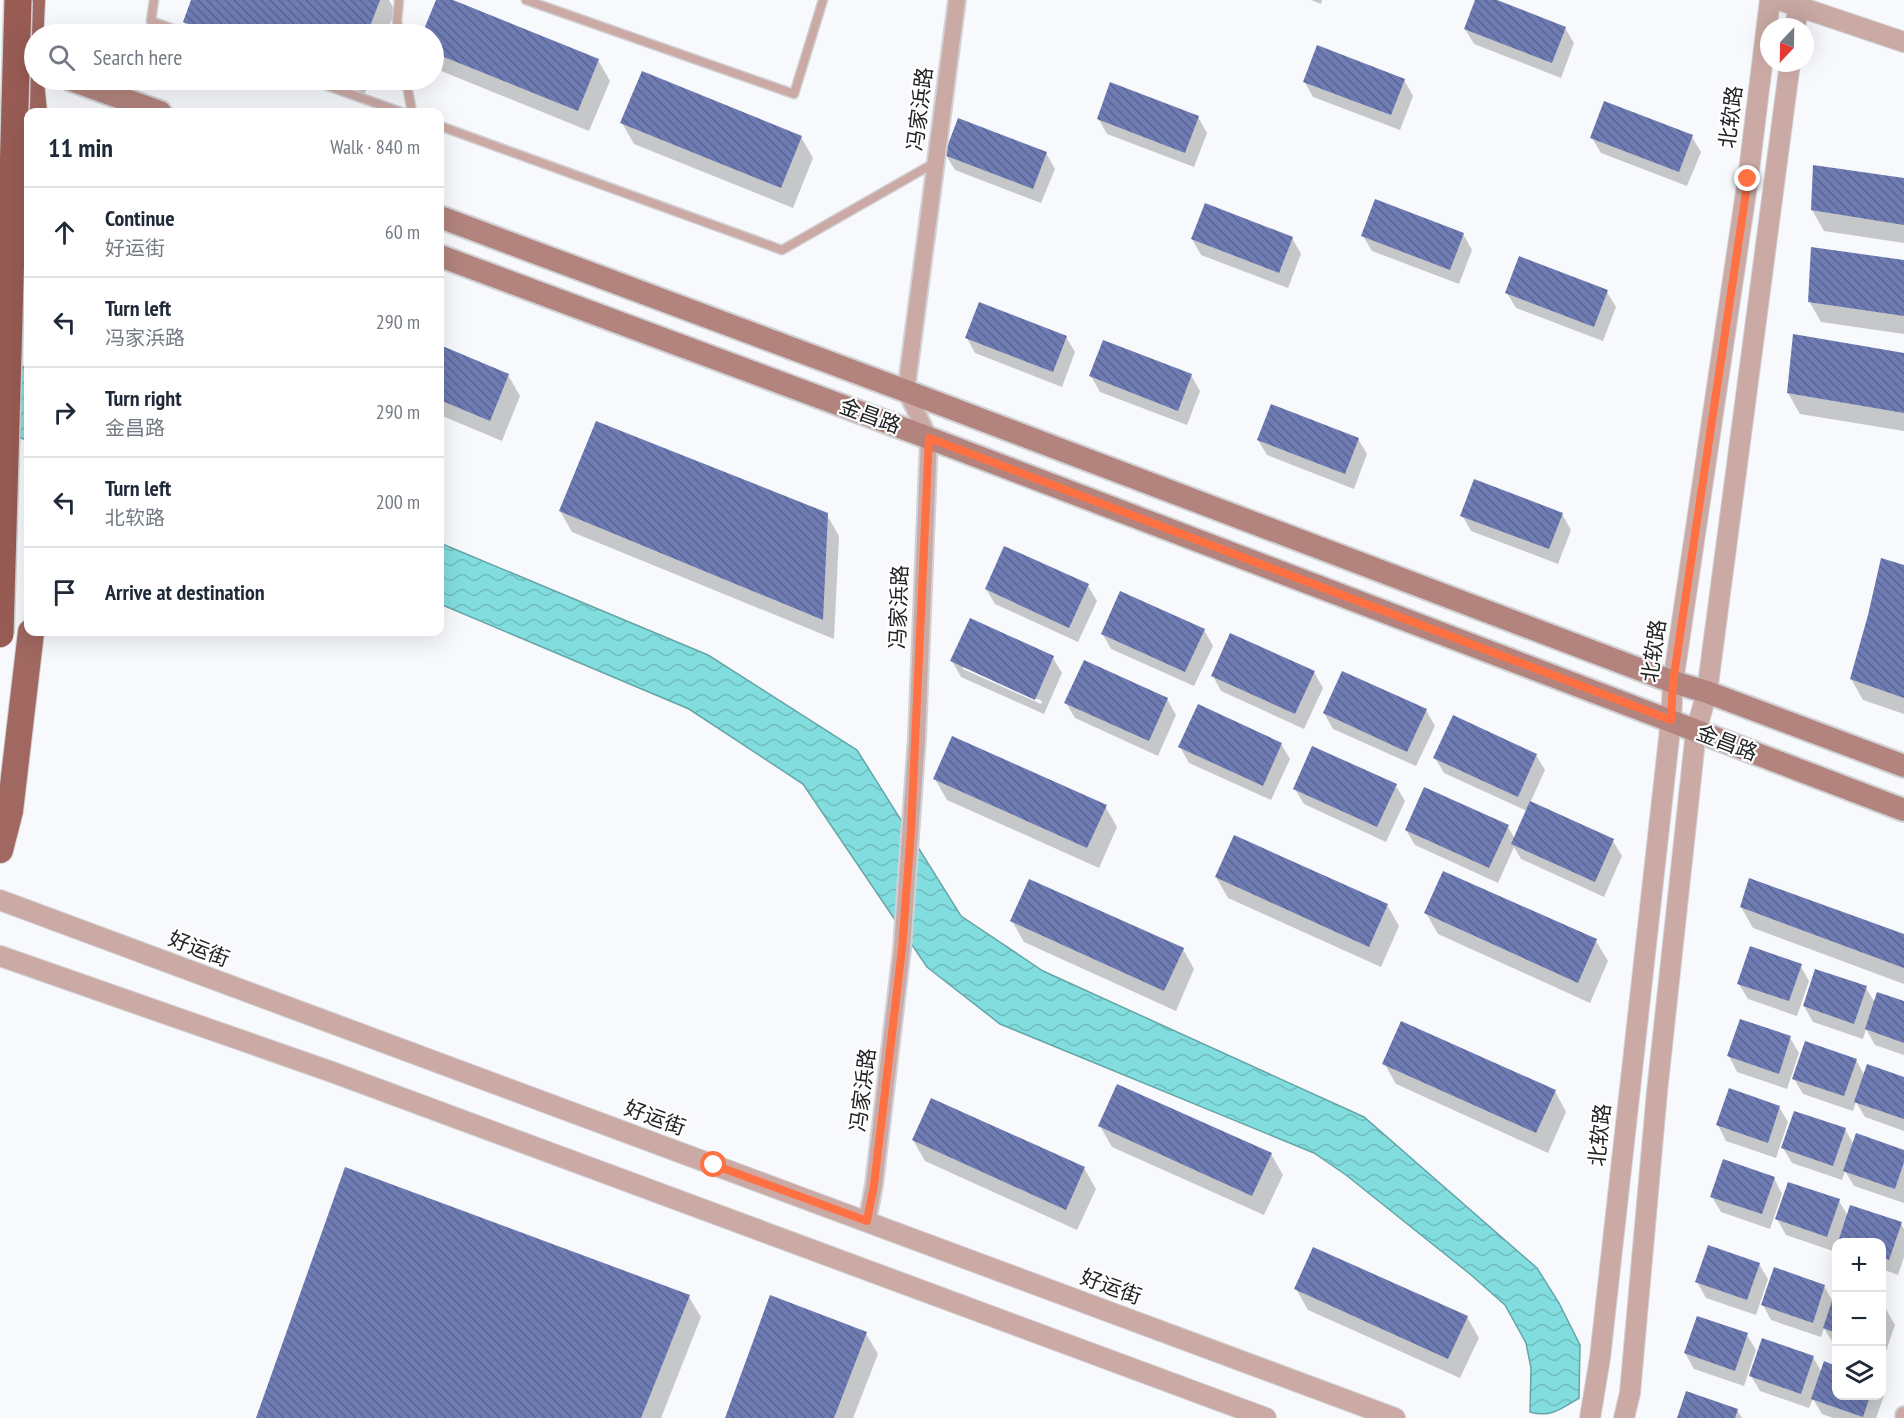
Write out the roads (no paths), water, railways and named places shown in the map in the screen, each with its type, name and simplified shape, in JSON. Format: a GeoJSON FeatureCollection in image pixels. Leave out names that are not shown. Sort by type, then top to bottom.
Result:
{"type":"FeatureCollection","features":[{"type":"Feature","properties":{"kind":"highway"},"geometry":{"type":"LineString","coordinates":[[0,634],[18,0]]}},
{"type":"Feature","properties":{"kind":"main road"},"geometry":{"type":"LineString","coordinates":[[32,0],[32,24]]}},
{"type":"Feature","properties":{"kind":"main road"},"geometry":{"type":"LineString","coordinates":[[0,52],[24,62]]}},
{"type":"Feature","properties":{"kind":"main road"},"geometry":{"type":"LineString","coordinates":[[33,90],[34,108]]}},
{"type":"Feature","properties":{"kind":"main road"},"geometry":{"type":"LineString","coordinates":[[99,90],[149,108]]}},
{"type":"Feature","properties":{"kind":"main road"},"geometry":{"type":"LineString","coordinates":[[0,100],[24,111]]}},
{"type":"Feature","properties":{"kind":"main road"},"geometry":{"type":"LineString","coordinates":[[0,315],[3,218],[24,149]]}},
{"type":"Feature","properties":{"kind":"main road","name":"金昌路"},"geometry":{"type":"LineString","coordinates":[[444,218],[1673,682],[1707,692],[1904,766]]}},
{"type":"Feature","properties":{"kind":"main road","name":"金昌路"},"geometry":{"type":"LineString","coordinates":[[444,257],[929,438],[1904,810]]}},
{"type":"Feature","properties":{"kind":"main road"},"geometry":{"type":"LineString","coordinates":[[0,850],[10,811],[31,636]]}},
{"type":"Feature","properties":{"kind":"street","name":"冯家浜路"},"geometry":{"type":"LineString","coordinates":[[867,1221],[874,1185],[902,949],[911,831],[929,438],[906,391],[957,0]]}},
{"type":"Feature","properties":{"kind":"street","name":"北软路"},"geometry":{"type":"LineString","coordinates":[[1590,1418],[1600,1358],[1671,720],[1673,682],[1748,179],[1770,0]]}},
{"type":"Feature","properties":{"kind":"street"},"geometry":{"type":"LineString","coordinates":[[1779,0],[1799,4],[1904,42]]}},
{"type":"Feature","properties":{"kind":"street"},"geometry":{"type":"LineString","coordinates":[[1624,1418],[1630,1393],[1656,1103],[1696,731],[1707,692],[1789,72]]}},
{"type":"Feature","properties":{"kind":"street","name":"好运街"},"geometry":{"type":"LineString","coordinates":[[0,900],[1395,1418]]}},
{"type":"Feature","properties":{"kind":"street"},"geometry":{"type":"LineString","coordinates":[[0,956],[332,1072],[1266,1418]]}},
{"type":"Feature","properties":{"kind":"lane"},"geometry":{"type":"LineString","coordinates":[[154,0],[151,21],[159,24]]}},
{"type":"Feature","properties":{"kind":"lane"},"geometry":{"type":"LineString","coordinates":[[397,24],[399,0]]}},
{"type":"Feature","properties":{"kind":"lane"},"geometry":{"type":"LineString","coordinates":[[526,0],[794,94],[823,0]]}},
{"type":"Feature","properties":{"kind":"lane"},"geometry":{"type":"LineString","coordinates":[[338,90],[390,108]]}},
{"type":"Feature","properties":{"kind":"lane"},"geometry":{"type":"LineString","coordinates":[[408,90],[411,108]]}},
{"type":"Feature","properties":{"kind":"lane"},"geometry":{"type":"LineString","coordinates":[[444,127],[782,250],[936,161]]}},
{"type":"Feature","properties":{"kind":"water"},"geometry":{"type":"Polygon","coordinates":[[[0,356],[24,367],[24,439],[0,433],[0,356]]]}},
{"type":"Feature","properties":{"kind":"water"},"geometry":{"type":"Polygon","coordinates":[[[444,545],[708,655],[857,750],[961,916],[1043,971],[1364,1117],[1537,1268],[1559,1303],[1580,1345],[1579,1398],[1550,1413],[1530,1412],[1531,1368],[1526,1343],[1505,1305],[1470,1274],[1346,1175],[1314,1153],[1000,1024],[927,967],[803,784],[689,709],[444,606],[444,545]]]}}]}
